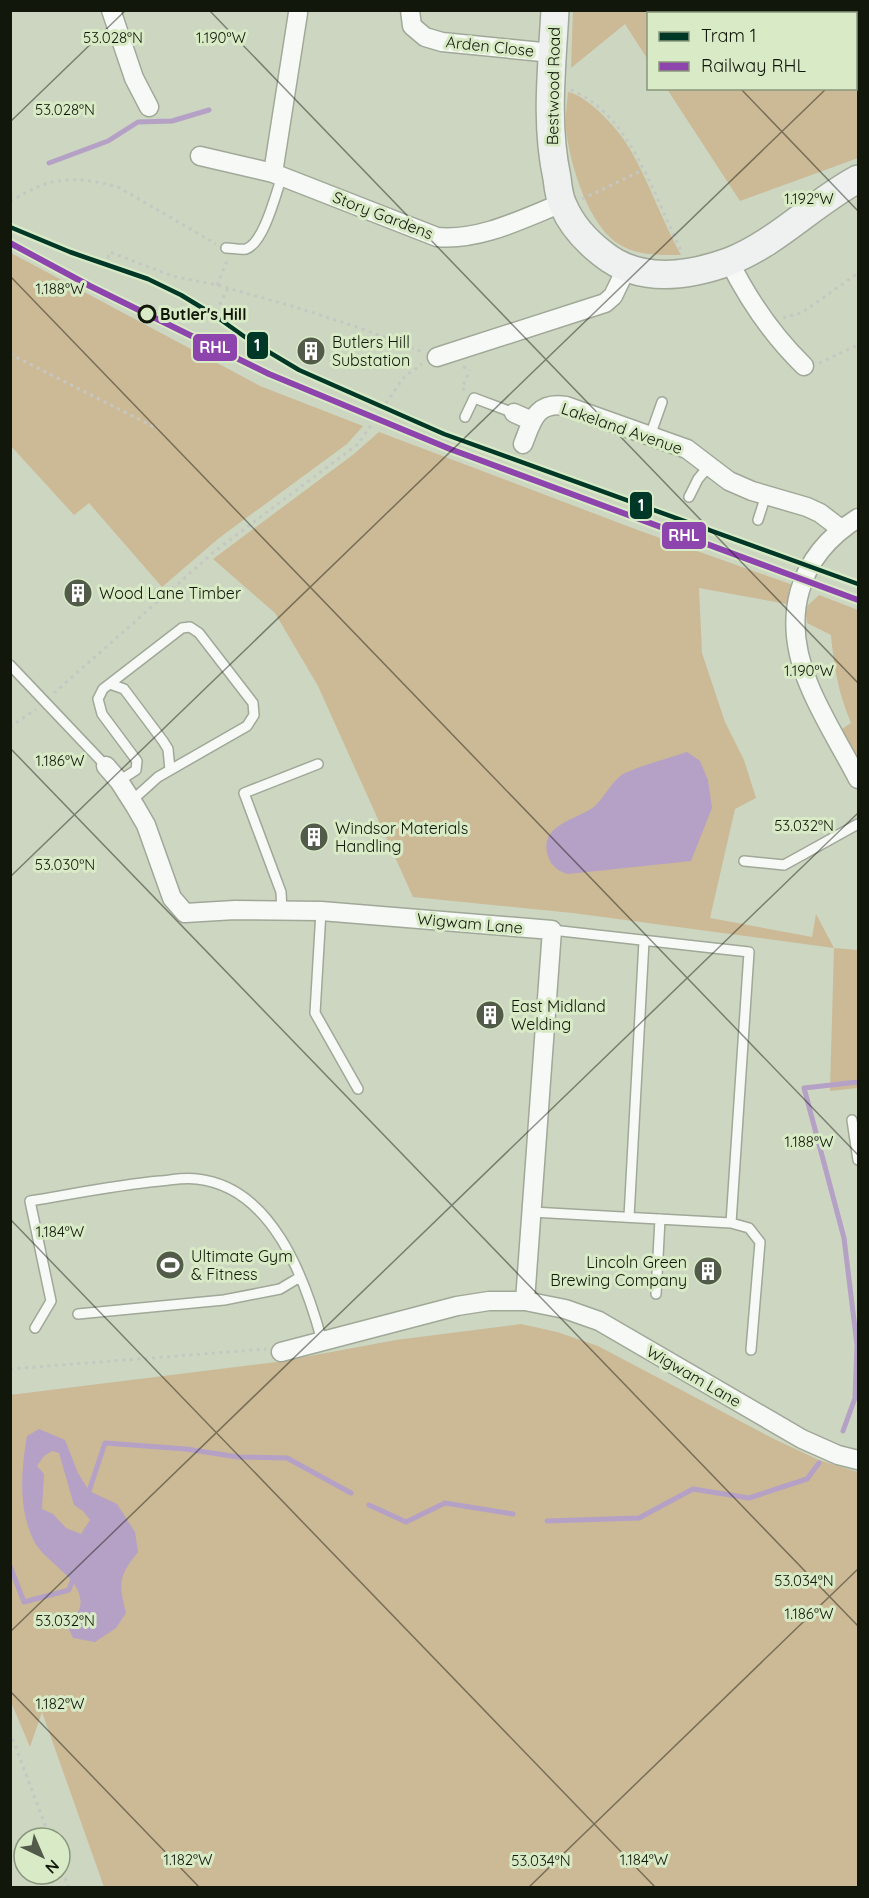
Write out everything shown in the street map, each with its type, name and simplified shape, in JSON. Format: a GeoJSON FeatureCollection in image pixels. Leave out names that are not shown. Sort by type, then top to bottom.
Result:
{"type":"FeatureCollection","features":[{"type":"Feature","properties":{"kind":"street"},"geometry":{"type":"LineString","coordinates":[[111,10],[134,78],[149,107]]}},
{"type":"Feature","properties":{"kind":"street","name":"Arden Close"},"geometry":{"type":"LineString","coordinates":[[410,10],[412,26],[425,37],[442,42],[552,53]]}},
{"type":"Feature","properties":{"kind":"street","name":"Bestwood Road"},"geometry":{"type":"LineString","coordinates":[[555,10],[549,126],[552,157],[562,203],[581,234],[612,261],[626,269],[670,276],[729,261],[768,240],[833,193],[858,179]]}},
{"type":"Feature","properties":{"kind":"street"},"geometry":{"type":"LineString","coordinates":[[278,174],[298,13]]}},
{"type":"Feature","properties":{"kind":"street","name":"Story Gardens"},"geometry":{"type":"LineString","coordinates":[[200,156],[278,174],[437,237],[474,236],[562,203]]}},
{"type":"Feature","properties":{"kind":"street"},"geometry":{"type":"LineString","coordinates":[[729,261],[765,323],[804,366]]}},
{"type":"Feature","properties":{"kind":"street"},"geometry":{"type":"LineString","coordinates":[[437,357],[605,303],[613,296],[626,269]]}},
{"type":"Feature","properties":{"kind":"street","name":"Lakeland Avenue"},"geometry":{"type":"LineString","coordinates":[[532,421],[540,410],[556,404],[566,406],[687,449],[729,481],[813,510],[841,529]]}},
{"type":"Feature","properties":{"kind":"street"},"geometry":{"type":"LineString","coordinates":[[514,413],[532,421],[523,444]]}},
{"type":"Feature","properties":{"kind":"street"},"geometry":{"type":"LineString","coordinates":[[858,518],[841,529],[816,555],[795,605],[796,634],[809,685],[858,779]]}},
{"type":"Feature","properties":{"kind":"street","name":"Wigwam Lane"},"geometry":{"type":"LineString","coordinates":[[106,765],[119,781],[146,825],[172,898],[185,913],[235,910],[321,911],[552,930]]}},
{"type":"Feature","properties":{"kind":"street"},"geometry":{"type":"LineString","coordinates":[[525,1301],[552,930]]}},
{"type":"Feature","properties":{"kind":"street","name":"Wigwam Lane"},"geometry":{"type":"LineString","coordinates":[[281,1352],[457,1306],[489,1301],[525,1301],[565,1309],[599,1321],[802,1439],[838,1455],[858,1460]]}},
{"type":"Feature","properties":{"kind":"lane"},"geometry":{"type":"LineString","coordinates":[[227,253],[249,248],[263,230],[278,174]]}},
{"type":"Feature","properties":{"kind":"lane"},"geometry":{"type":"LineString","coordinates":[[465,417],[474,398],[514,413]]}},
{"type":"Feature","properties":{"kind":"lane"},"geometry":{"type":"LineString","coordinates":[[650,436],[662,402]]}},
{"type":"Feature","properties":{"kind":"lane"},"geometry":{"type":"LineString","coordinates":[[689,497],[698,478],[709,466]]}},
{"type":"Feature","properties":{"kind":"lane"},"geometry":{"type":"LineString","coordinates":[[758,520],[766,495]]}},
{"type":"Feature","properties":{"kind":"lane"},"geometry":{"type":"LineString","coordinates":[[119,781],[136,770],[137,761],[102,714],[98,699],[103,689],[183,628],[190,627],[199,633],[253,704],[254,715],[247,726],[158,777],[137,796],[135,806]]}},
{"type":"Feature","properties":{"kind":"lane"},"geometry":{"type":"LineString","coordinates":[[10,665],[106,765]]}},
{"type":"Feature","properties":{"kind":"lane"},"geometry":{"type":"LineString","coordinates":[[110,684],[124,689],[163,741],[168,750],[170,770]]}},
{"type":"Feature","properties":{"kind":"lane"},"geometry":{"type":"LineString","coordinates":[[282,911],[281,892],[244,793],[318,764]]}},
{"type":"Feature","properties":{"kind":"lane"},"geometry":{"type":"LineString","coordinates":[[744,861],[784,865],[858,824]]}},
{"type":"Feature","properties":{"kind":"lane"},"geometry":{"type":"LineString","coordinates":[[321,911],[315,1013],[358,1089]]}},
{"type":"Feature","properties":{"kind":"lane"},"geometry":{"type":"LineString","coordinates":[[552,930],[749,952],[731,1223]]}},
{"type":"Feature","properties":{"kind":"lane"},"geometry":{"type":"LineString","coordinates":[[629,1217],[644,941]]}},
{"type":"Feature","properties":{"kind":"lane"},"geometry":{"type":"LineString","coordinates":[[852,1120],[858,1160]]}},
{"type":"Feature","properties":{"kind":"lane"},"geometry":{"type":"LineString","coordinates":[[36,1328],[51,1301],[30,1201],[138,1183],[195,1178],[224,1185],[244,1196],[262,1212],[275,1229],[311,1299],[322,1341]]}},
{"type":"Feature","properties":{"kind":"lane"},"geometry":{"type":"LineString","coordinates":[[532,1212],[731,1223],[749,1228],[760,1242],[751,1350]]}},
{"type":"Feature","properties":{"kind":"lane"},"geometry":{"type":"LineString","coordinates":[[656,1294],[660,1219]]}},
{"type":"Feature","properties":{"kind":"lane"},"geometry":{"type":"LineString","coordinates":[[78,1314],[224,1299],[280,1288],[300,1277]]}},
{"type":"Feature","properties":{"kind":"path"},"geometry":{"type":"LineString","coordinates":[[566,89],[574,91],[593,103],[633,148],[686,259]]}},
{"type":"Feature","properties":{"kind":"path"},"geometry":{"type":"LineString","coordinates":[[562,203],[582,199],[643,170]]}},
{"type":"Feature","properties":{"kind":"path"},"geometry":{"type":"LineString","coordinates":[[10,201],[45,184],[64,180],[77,179],[120,188],[227,253],[217,285]]}},
{"type":"Feature","properties":{"kind":"path"},"geometry":{"type":"LineString","coordinates":[[105,265],[110,252],[171,276],[228,288],[360,328],[437,357]]}},
{"type":"Feature","properties":{"kind":"path"},"geometry":{"type":"LineString","coordinates":[[765,323],[803,312],[858,273]]}},
{"type":"Feature","properties":{"kind":"path"},"geometry":{"type":"LineString","coordinates":[[213,318],[228,288]]}},
{"type":"Feature","properties":{"kind":"path"},"geometry":{"type":"LineString","coordinates":[[474,398],[462,388],[481,343]]}},
{"type":"Feature","properties":{"kind":"path"},"geometry":{"type":"LineString","coordinates":[[804,366],[815,362],[818,364],[858,345]]}},
{"type":"Feature","properties":{"kind":"path"},"geometry":{"type":"LineString","coordinates":[[10,354],[158,429]]}},
{"type":"Feature","properties":{"kind":"path"},"geometry":{"type":"LineString","coordinates":[[10,728],[45,701],[215,551],[358,444],[404,377],[421,366]]}},
{"type":"Feature","properties":{"kind":"path"},"geometry":{"type":"LineString","coordinates":[[10,1369],[257,1348],[276,1349],[281,1352]]}},
{"type":"Feature","properties":{"kind":"path"},"geometry":{"type":"LineString","coordinates":[[10,1732],[45,1826]]}},
{"type":"Feature","properties":{"kind":"shaded area"},"geometry":{"type":"Polygon","coordinates":[[[573,11],[858,11],[858,158],[740,201],[668,90],[857,90],[857,12],[647,12],[647,58],[625,24],[571,68],[573,11]]]}},
{"type":"Feature","properties":{"kind":"shaded area"},"geometry":{"type":"Polygon","coordinates":[[[568,92],[595,107],[626,143],[681,255],[636,252],[610,238],[600,226],[583,195],[568,144],[566,115],[568,92]]]}},
{"type":"Feature","properties":{"kind":"shaded area"},"geometry":{"type":"Polygon","coordinates":[[[11,253],[260,386],[363,426],[347,444],[219,538],[162,587],[89,503],[74,515],[11,446],[11,253]]]}},
{"type":"Feature","properties":{"kind":"shaded area"},"geometry":{"type":"Polygon","coordinates":[[[379,432],[643,532],[793,585],[787,604],[699,588],[702,653],[725,722],[744,760],[756,798],[735,809],[710,918],[812,937],[816,914],[834,948],[573,913],[413,897],[318,686],[275,613],[213,559],[354,454],[379,432]]]}},
{"type":"Feature","properties":{"kind":"shaded area"},"geometry":{"type":"Polygon","coordinates":[[[819,595],[858,610],[858,769],[839,731],[851,723],[837,680],[831,635],[807,623],[805,608],[819,595]]]}},
{"type":"Feature","properties":{"kind":"shaded area"},"geometry":{"type":"Polygon","coordinates":[[[687,752],[700,761],[708,780],[712,808],[691,861],[568,874],[553,866],[546,846],[553,830],[594,807],[617,779],[625,773],[687,752]]]}},
{"type":"Feature","properties":{"kind":"shaded area"},"geometry":{"type":"Polygon","coordinates":[[[834,948],[858,950],[858,1088],[830,1091],[834,948]]]}},
{"type":"Feature","properties":{"kind":"shaded area"},"geometry":{"type":"Polygon","coordinates":[[[521,1324],[557,1332],[598,1346],[774,1439],[819,1460],[858,1472],[858,1887],[104,1887],[42,1712],[30,1747],[11,1702],[10,1395],[277,1362],[396,1340],[521,1324]]]}},
{"type":"Feature","properties":{"kind":"shaded area"},"geometry":{"type":"Polygon","coordinates":[[[39,1429],[65,1440],[78,1473],[89,1491],[117,1504],[135,1532],[138,1552],[127,1567],[121,1586],[126,1613],[116,1628],[95,1642],[73,1638],[68,1627],[80,1607],[77,1588],[39,1549],[29,1529],[22,1489],[27,1436],[39,1429]],[[52,1451],[44,1456],[37,1466],[44,1474],[42,1509],[53,1514],[66,1528],[81,1534],[90,1520],[74,1505],[59,1453],[52,1451]]]}},
{"type":"Feature","properties":{"kind":"waterway"},"geometry":{"type":"LineString","coordinates":[[49,163],[108,141],[138,122],[172,121],[209,110]]}},
{"type":"Feature","properties":{"kind":"waterway"},"geometry":{"type":"LineString","coordinates":[[843,1431],[855,1398],[857,1345],[844,1238],[804,1088],[858,1082]]}},
{"type":"Feature","properties":{"kind":"waterway"},"geometry":{"type":"LineString","coordinates":[[91,1498],[89,1491],[105,1443],[186,1449],[238,1457],[287,1458],[351,1493]]}},
{"type":"Feature","properties":{"kind":"waterway"},"geometry":{"type":"LineString","coordinates":[[547,1521],[639,1518],[693,1489],[749,1498],[807,1479],[819,1463]]}},
{"type":"Feature","properties":{"kind":"waterway"},"geometry":{"type":"LineString","coordinates":[[369,1505],[406,1522],[445,1503],[513,1514]]}},
{"type":"Feature","properties":{"kind":"waterway"},"geometry":{"type":"LineString","coordinates":[[10,1566],[24,1602],[69,1590],[75,1573]]}},
{"type":"Feature","properties":{"kind":"tram line","name":"1"},"geometry":{"type":"LineString","coordinates":[[10,227],[70,252],[148,279],[181,295],[299,370],[444,434],[858,584]]}},
{"type":"Feature","properties":{"kind":"rail line","name":"RHL"},"geometry":{"type":"LineString","coordinates":[[10,243],[90,286],[269,374],[450,449],[858,600]]}},
{"type":"Feature","properties":{"kind":"place","name":"Butler's Hill"},"geometry":{"type":"Point","coordinates":[147,314]}},
{"type":"Feature","properties":{"kind":"place","name":"Butlers Hill Substation"},"geometry":{"type":"Point","coordinates":[311,351]}},
{"type":"Feature","properties":{"kind":"place","name":"Wood Lane Timber"},"geometry":{"type":"Point","coordinates":[78,593]}},
{"type":"Feature","properties":{"kind":"place","name":"Windsor Materials Handling"},"geometry":{"type":"Point","coordinates":[314,837]}},
{"type":"Feature","properties":{"kind":"place","name":"East Midland Welding"},"geometry":{"type":"Point","coordinates":[490,1015]}},
{"type":"Feature","properties":{"kind":"place","name":"Ultimate Gym & Fitness"},"geometry":{"type":"Point","coordinates":[170,1265]}},
{"type":"Feature","properties":{"kind":"place","name":"Lincoln Green Brewing Company"},"geometry":{"type":"Point","coordinates":[708,1271]}}]}
